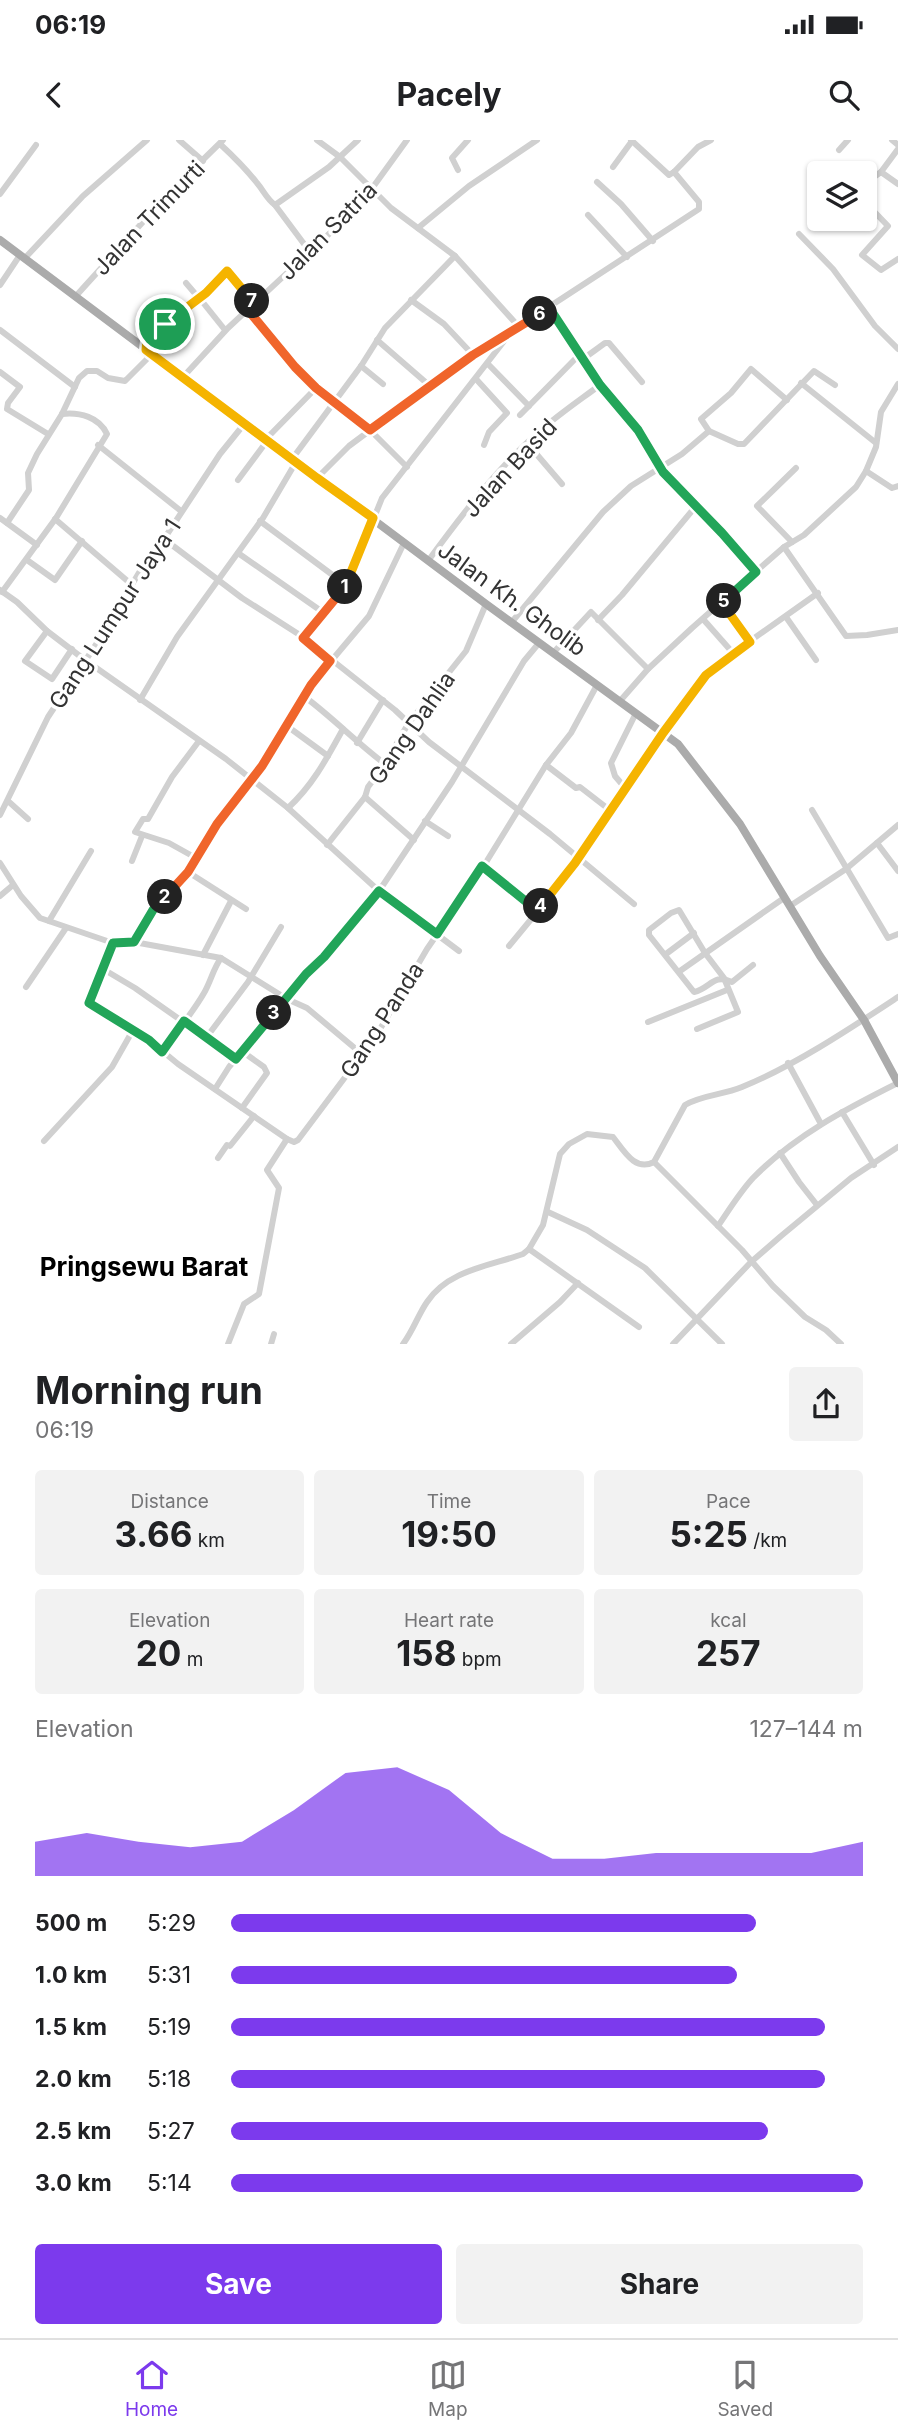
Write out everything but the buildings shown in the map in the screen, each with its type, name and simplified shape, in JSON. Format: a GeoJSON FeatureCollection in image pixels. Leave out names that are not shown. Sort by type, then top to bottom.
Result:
{"type":"FeatureCollection","features":[{"type":"Feature","properties":{"kind":"main road","name":"Jalan Kh. Gholib"},"geometry":{"type":"LineString","coordinates":[[0,240],[296,459],[317,478],[428,561],[678,744],[740,824],[820,956],[864,1020],[898,1083]]}},
{"type":"Feature","properties":{"kind":"street"},"geometry":{"type":"LineString","coordinates":[[0,285],[22,257],[83,196],[147,140]]}},
{"type":"Feature","properties":{"kind":"street"},"geometry":{"type":"LineString","coordinates":[[179,140],[203,161]]}},
{"type":"Feature","properties":{"kind":"street"},"geometry":{"type":"LineString","coordinates":[[317,140],[340,157],[372,191],[455,256],[520,328]]}},
{"type":"Feature","properties":{"kind":"street"},"geometry":{"type":"LineString","coordinates":[[275,205],[340,157],[358,140]]}},
{"type":"Feature","properties":{"kind":"street","name":"Jalan Satria"},"geometry":{"type":"LineString","coordinates":[[183,377],[225,330],[360,205],[407,140]]}},
{"type":"Feature","properties":{"kind":"street"},"geometry":{"type":"LineString","coordinates":[[458,170],[452,158],[468,140]]}},
{"type":"Feature","properties":{"kind":"street"},"geometry":{"type":"LineString","coordinates":[[418,228],[469,186],[537,140]]}},
{"type":"Feature","properties":{"kind":"street"},"geometry":{"type":"LineString","coordinates":[[613,167],[632,141],[669,175],[698,147],[711,140]]}},
{"type":"Feature","properties":{"kind":"street"},"geometry":{"type":"LineString","coordinates":[[839,150],[848,140]]}},
{"type":"Feature","properties":{"kind":"street"},"geometry":{"type":"LineString","coordinates":[[877,175],[898,147],[892,140]]}},
{"type":"Feature","properties":{"kind":"street"},"geometry":{"type":"LineString","coordinates":[[221,142],[261,187],[267,199],[275,205],[310,252]]}},
{"type":"Feature","properties":{"kind":"street","name":"Jalan Trimurti"},"geometry":{"type":"LineString","coordinates":[[75,297],[163,200],[221,142]]}},
{"type":"Feature","properties":{"kind":"street"},"geometry":{"type":"LineString","coordinates":[[0,194],[36,145]]}},
{"type":"Feature","properties":{"kind":"street"},"geometry":{"type":"LineString","coordinates":[[317,478],[349,446],[473,355],[550,309],[575,289],[699,209],[699,202],[674,172]]}},
{"type":"Feature","properties":{"kind":"street"},"geometry":{"type":"LineString","coordinates":[[881,172],[898,184]]}},
{"type":"Feature","properties":{"kind":"street"},"geometry":{"type":"LineString","coordinates":[[597,183],[621,204],[653,240]]}},
{"type":"Feature","properties":{"kind":"street"},"geometry":{"type":"LineString","coordinates":[[587,215],[627,257]]}},
{"type":"Feature","properties":{"kind":"street"},"geometry":{"type":"LineString","coordinates":[[877,215],[888,226],[862,255],[881,270],[898,259]]}},
{"type":"Feature","properties":{"kind":"street"},"geometry":{"type":"LineString","coordinates":[[799,234],[832,269],[895,347]]}},
{"type":"Feature","properties":{"kind":"street"},"geometry":{"type":"LineString","coordinates":[[140,700],[177,637],[260,521],[296,459],[377,340],[411,300],[455,256]]}},
{"type":"Feature","properties":{"kind":"street"},"geometry":{"type":"LineString","coordinates":[[7,523],[29,490],[30,468],[62,414],[79,378],[90,370],[108,378],[125,381],[147,359],[147,341],[200,299],[227,271],[254,304]]}},
{"type":"Feature","properties":{"kind":"street"},"geometry":{"type":"LineString","coordinates":[[186,283],[225,330]]}},
{"type":"Feature","properties":{"kind":"street"},"geometry":{"type":"LineString","coordinates":[[411,300],[444,324],[473,355]]}},
{"type":"Feature","properties":{"kind":"street"},"geometry":{"type":"LineString","coordinates":[[550,309],[600,385],[638,430],[663,472],[756,572]]}},
{"type":"Feature","properties":{"kind":"street"},"geometry":{"type":"LineString","coordinates":[[248,310],[316,388],[370,430],[407,467]]}},
{"type":"Feature","properties":{"kind":"street"},"geometry":{"type":"LineString","coordinates":[[0,330],[75,387]]}},
{"type":"Feature","properties":{"kind":"street"},"geometry":{"type":"LineString","coordinates":[[303,638],[346,585],[383,498],[512,331]]}},
{"type":"Feature","properties":{"kind":"street"},"geometry":{"type":"LineString","coordinates":[[895,347],[898,339]]}},
{"type":"Feature","properties":{"kind":"street"},"geometry":{"type":"LineString","coordinates":[[377,340],[430,386]]}},
{"type":"Feature","properties":{"kind":"street"},"geometry":{"type":"LineString","coordinates":[[520,415],[582,357],[604,343],[609,343],[642,382]]}},
{"type":"Feature","properties":{"kind":"street"},"geometry":{"type":"LineString","coordinates":[[488,364],[529,406]]}},
{"type":"Feature","properties":{"kind":"street"},"geometry":{"type":"LineString","coordinates":[[361,366],[383,384]]}},
{"type":"Feature","properties":{"kind":"street"},"geometry":{"type":"LineString","coordinates":[[787,400],[751,369],[731,393],[702,419],[709,431],[742,445],[787,400],[801,383],[816,370],[835,385]]}},
{"type":"Feature","properties":{"kind":"street"},"geometry":{"type":"LineString","coordinates":[[0,372],[20,387],[8,403],[7,409],[48,434]]}},
{"type":"Feature","properties":{"kind":"street"},"geometry":{"type":"LineString","coordinates":[[476,379],[507,413],[489,432],[484,445]]}},
{"type":"Feature","properties":{"kind":"street"},"geometry":{"type":"LineString","coordinates":[[801,383],[876,443]]}},
{"type":"Feature","properties":{"kind":"street"},"geometry":{"type":"LineString","coordinates":[[620,701],[648,669],[703,619],[783,547],[856,487],[866,471],[876,443],[881,412],[898,384]]}},
{"type":"Feature","properties":{"kind":"street","name":"Jalan Basid"},"geometry":{"type":"LineString","coordinates":[[428,561],[492,481],[527,443],[600,385]]}},
{"type":"Feature","properties":{"kind":"street"},"geometry":{"type":"LineString","coordinates":[[238,480],[267,439],[316,388]]}},
{"type":"Feature","properties":{"kind":"street"},"geometry":{"type":"LineString","coordinates":[[62,414],[82,414],[107,432],[55,519],[27,560],[1,591],[85,660],[226,759],[288,808],[379,891],[459,951]]}},
{"type":"Feature","properties":{"kind":"street","name":"Gang Lumpur Jaya 1"},"geometry":{"type":"LineString","coordinates":[[0,815],[48,717],[131,584],[220,454],[245,423]]}},
{"type":"Feature","properties":{"kind":"street"},"geometry":{"type":"LineString","coordinates":[[511,622],[603,512],[631,486],[682,454],[709,431]]}},
{"type":"Feature","properties":{"kind":"street"},"geometry":{"type":"LineString","coordinates":[[527,443],[562,484]]}},
{"type":"Feature","properties":{"kind":"street"},"geometry":{"type":"LineString","coordinates":[[98,445],[181,511]]}},
{"type":"Feature","properties":{"kind":"street"},"geometry":{"type":"LineString","coordinates":[[792,542],[757,506],[796,468]]}},
{"type":"Feature","properties":{"kind":"street"},"geometry":{"type":"LineString","coordinates":[[866,471],[892,488],[898,486]]}},
{"type":"Feature","properties":{"kind":"street"},"geometry":{"type":"LineString","coordinates":[[598,620],[696,506]]}},
{"type":"Feature","properties":{"kind":"street"},"geometry":{"type":"LineString","coordinates":[[0,517],[37,545]]}},
{"type":"Feature","properties":{"kind":"street"},"geometry":{"type":"LineString","coordinates":[[55,519],[131,584]]}},
{"type":"Feature","properties":{"kind":"street"},"geometry":{"type":"LineString","coordinates":[[260,521],[346,585]]}},
{"type":"Feature","properties":{"kind":"street"},"geometry":{"type":"LineString","coordinates":[[164,539],[303,638],[383,700],[408,724],[550,834],[634,904]]}},
{"type":"Feature","properties":{"kind":"street"},"geometry":{"type":"LineString","coordinates":[[27,560],[55,580],[82,541]]}},
{"type":"Feature","properties":{"kind":"street"},"geometry":{"type":"LineString","coordinates":[[134,942],[153,910],[188,872],[217,824],[251,779],[330,661],[369,616],[404,543]]}},
{"type":"Feature","properties":{"kind":"street"},"geometry":{"type":"LineString","coordinates":[[783,547],[846,636],[898,630]]}},
{"type":"Feature","properties":{"kind":"street"},"geometry":{"type":"LineString","coordinates":[[238,553],[324,613]]}},
{"type":"Feature","properties":{"kind":"street"},"geometry":{"type":"LineString","coordinates":[[509,946],[579,858],[663,733],[706,675],[818,593]]}},
{"type":"Feature","properties":{"kind":"street"},"geometry":{"type":"LineString","coordinates":[[722,603],[750,642]]}},
{"type":"Feature","properties":{"kind":"street","name":"Gang Dahlia"},"geometry":{"type":"LineString","coordinates":[[327,845],[365,797],[368,787],[408,724],[466,651],[486,604]]}},
{"type":"Feature","properties":{"kind":"street"},"geometry":{"type":"LineString","coordinates":[[553,653],[591,612],[648,669]]}},
{"type":"Feature","properties":{"kind":"street"},"geometry":{"type":"LineString","coordinates":[[786,617],[816,660]]}},
{"type":"Feature","properties":{"kind":"street"},"geometry":{"type":"LineString","coordinates":[[703,619],[733,653]]}},
{"type":"Feature","properties":{"kind":"street"},"geometry":{"type":"LineString","coordinates":[[47,631],[25,661],[52,680],[72,649]]}},
{"type":"Feature","properties":{"kind":"street"},"geometry":{"type":"LineString","coordinates":[[215,1089],[236,1059],[306,974],[324,957],[379,891],[461,767],[524,661],[539,643]]}},
{"type":"Feature","properties":{"kind":"street","name":"Gang Panda"},"geometry":{"type":"LineString","coordinates":[[287,1139],[294,1142],[298,1140],[363,1055],[546,765],[571,733],[597,685]]}},
{"type":"Feature","properties":{"kind":"street"},"geometry":{"type":"LineString","coordinates":[[305,697],[330,715],[357,743],[385,764]]}},
{"type":"Feature","properties":{"kind":"street"},"geometry":{"type":"LineString","coordinates":[[357,743],[383,700]]}},
{"type":"Feature","properties":{"kind":"street"},"geometry":{"type":"LineString","coordinates":[[626,789],[615,776],[611,763],[636,713]]}},
{"type":"Feature","properties":{"kind":"street"},"geometry":{"type":"LineString","coordinates":[[287,726],[328,756]]}},
{"type":"Feature","properties":{"kind":"street"},"geometry":{"type":"LineString","coordinates":[[288,808],[306,790],[343,729]]}},
{"type":"Feature","properties":{"kind":"street"},"geometry":{"type":"LineString","coordinates":[[196,858],[169,844],[135,832],[143,819],[148,819],[172,777],[199,741]]}},
{"type":"Feature","properties":{"kind":"street"},"geometry":{"type":"LineString","coordinates":[[546,765],[611,811]]}},
{"type":"Feature","properties":{"kind":"street"},"geometry":{"type":"LineString","coordinates":[[365,797],[414,840]]}},
{"type":"Feature","properties":{"kind":"street"},"geometry":{"type":"LineString","coordinates":[[8,802],[28,819]]}},
{"type":"Feature","properties":{"kind":"street"},"geometry":{"type":"LineString","coordinates":[[813,810],[888,938],[898,934]]}},
{"type":"Feature","properties":{"kind":"street"},"geometry":{"type":"LineString","coordinates":[[425,821],[448,835]]}},
{"type":"Feature","properties":{"kind":"street"},"geometry":{"type":"LineString","coordinates":[[790,906],[846,869],[898,825]]}},
{"type":"Feature","properties":{"kind":"street"},"geometry":{"type":"LineString","coordinates":[[132,861],[142,836]]}},
{"type":"Feature","properties":{"kind":"street"},"geometry":{"type":"LineString","coordinates":[[877,844],[898,871]]}},
{"type":"Feature","properties":{"kind":"street"},"geometry":{"type":"LineString","coordinates":[[49,921],[91,851]]}},
{"type":"Feature","properties":{"kind":"street"},"geometry":{"type":"LineString","coordinates":[[0,863],[13,885],[40,918],[113,943],[134,942],[221,958],[287,999],[307,1008],[363,1055]]}},
{"type":"Feature","properties":{"kind":"street"},"geometry":{"type":"LineString","coordinates":[[482,866],[538,909]]}},
{"type":"Feature","properties":{"kind":"street"},"geometry":{"type":"LineString","coordinates":[[188,872],[246,909]]}},
{"type":"Feature","properties":{"kind":"street"},"geometry":{"type":"LineString","coordinates":[[0,896],[13,885]]}},
{"type":"Feature","properties":{"kind":"street"},"geometry":{"type":"LineString","coordinates":[[680,971],[784,898]]}},
{"type":"Feature","properties":{"kind":"street"},"geometry":{"type":"LineString","coordinates":[[203,955],[231,901]]}},
{"type":"Feature","properties":{"kind":"street"},"geometry":{"type":"LineString","coordinates":[[697,1029],[738,1012],[724,978],[679,910],[671,913],[648,932],[694,992],[717,979],[724,978],[732,982],[753,965]]}},
{"type":"Feature","properties":{"kind":"street"},"geometry":{"type":"LineString","coordinates":[[205,1038],[251,976],[281,926]]}},
{"type":"Feature","properties":{"kind":"street"},"geometry":{"type":"LineString","coordinates":[[26,987],[66,928]]}},
{"type":"Feature","properties":{"kind":"street"},"geometry":{"type":"LineString","coordinates":[[666,954],[694,933]]}},
{"type":"Feature","properties":{"kind":"street"},"geometry":{"type":"LineString","coordinates":[[113,943],[89,1003],[133,1030],[287,1139],[267,1170],[279,1188],[260,1294],[244,1304],[228,1344]]}},
{"type":"Feature","properties":{"kind":"street"},"geometry":{"type":"LineString","coordinates":[[162,1052],[211,981],[213,971],[221,958]]}},
{"type":"Feature","properties":{"kind":"street"},"geometry":{"type":"LineString","coordinates":[[103,969],[184,1021],[236,1059]]}},
{"type":"Feature","properties":{"kind":"street"},"geometry":{"type":"LineString","coordinates":[[648,1022],[727,990]]}},
{"type":"Feature","properties":{"kind":"street"},"geometry":{"type":"LineString","coordinates":[[406,1343],[426,1302],[450,1281],[470,1270],[514,1257],[529,1249],[548,1212],[560,1154],[569,1144],[587,1135],[613,1138],[632,1161],[646,1166],[654,1162],[685,1105],[694,1100],[740,1088],[864,1020],[898,997]]}},
{"type":"Feature","properties":{"kind":"street"},"geometry":{"type":"LineString","coordinates":[[44,1141],[112,1067],[133,1030]]}},
{"type":"Feature","properties":{"kind":"street"},"geometry":{"type":"LineString","coordinates":[[242,1108],[267,1073],[264,1067],[243,1052]]}},
{"type":"Feature","properties":{"kind":"street"},"geometry":{"type":"LineString","coordinates":[[788,1063],[821,1125]]}},
{"type":"Feature","properties":{"kind":"street"},"geometry":{"type":"LineString","coordinates":[[718,1226],[752,1179],[780,1153],[821,1125],[844,1116],[898,1083]]}},
{"type":"Feature","properties":{"kind":"street"},"geometry":{"type":"LineString","coordinates":[[218,1158],[254,1116]]}},
{"type":"Feature","properties":{"kind":"street"},"geometry":{"type":"LineString","coordinates":[[844,1116],[874,1165]]}},
{"type":"Feature","properties":{"kind":"street"},"geometry":{"type":"LineString","coordinates":[[673,1344],[751,1262],[851,1178],[898,1147]]}},
{"type":"Feature","properties":{"kind":"street"},"geometry":{"type":"LineString","coordinates":[[780,1153],[817,1205]]}},
{"type":"Feature","properties":{"kind":"street"},"geometry":{"type":"LineString","coordinates":[[654,1162],[805,1317],[826,1330],[838,1343]]}},
{"type":"Feature","properties":{"kind":"street"},"geometry":{"type":"LineString","coordinates":[[548,1212],[587,1230],[646,1268],[695,1320],[722,1344]]}},
{"type":"Feature","properties":{"kind":"street"},"geometry":{"type":"LineString","coordinates":[[529,1249],[639,1327]]}},
{"type":"Feature","properties":{"kind":"street"},"geometry":{"type":"LineString","coordinates":[[511,1344],[578,1283]]}},
{"type":"Feature","properties":{"kind":"street"},"geometry":{"type":"LineString","coordinates":[[271,1344],[274,1334]]}},
{"type":"Feature","properties":{"kind":"district","name":"Pringsewu Barat"},"geometry":{"type":"Point","coordinates":[144,1266]}},
{"type":"Feature","properties":{"kind":"route"},"geometry":{"type":"LineString","coordinates":[[227,271],[254,304],[248,310],[295,367],[333,403],[370,430],[473,355],[550,309],[600,385],[638,430],[663,472],[756,572],[722,603],[750,642],[706,675],[663,733],[575,863],[538,909],[482,866],[480,873],[437,934],[379,891],[236,1059],[184,1021],[162,1052],[149,1040],[89,1003],[90,998],[113,943],[134,942],[153,910],[188,872],[217,824],[262,766],[311,685],[330,661],[303,638],[343,591],[373,518],[146,350],[147,341],[165,324],[206,293],[227,271]]}}]}
